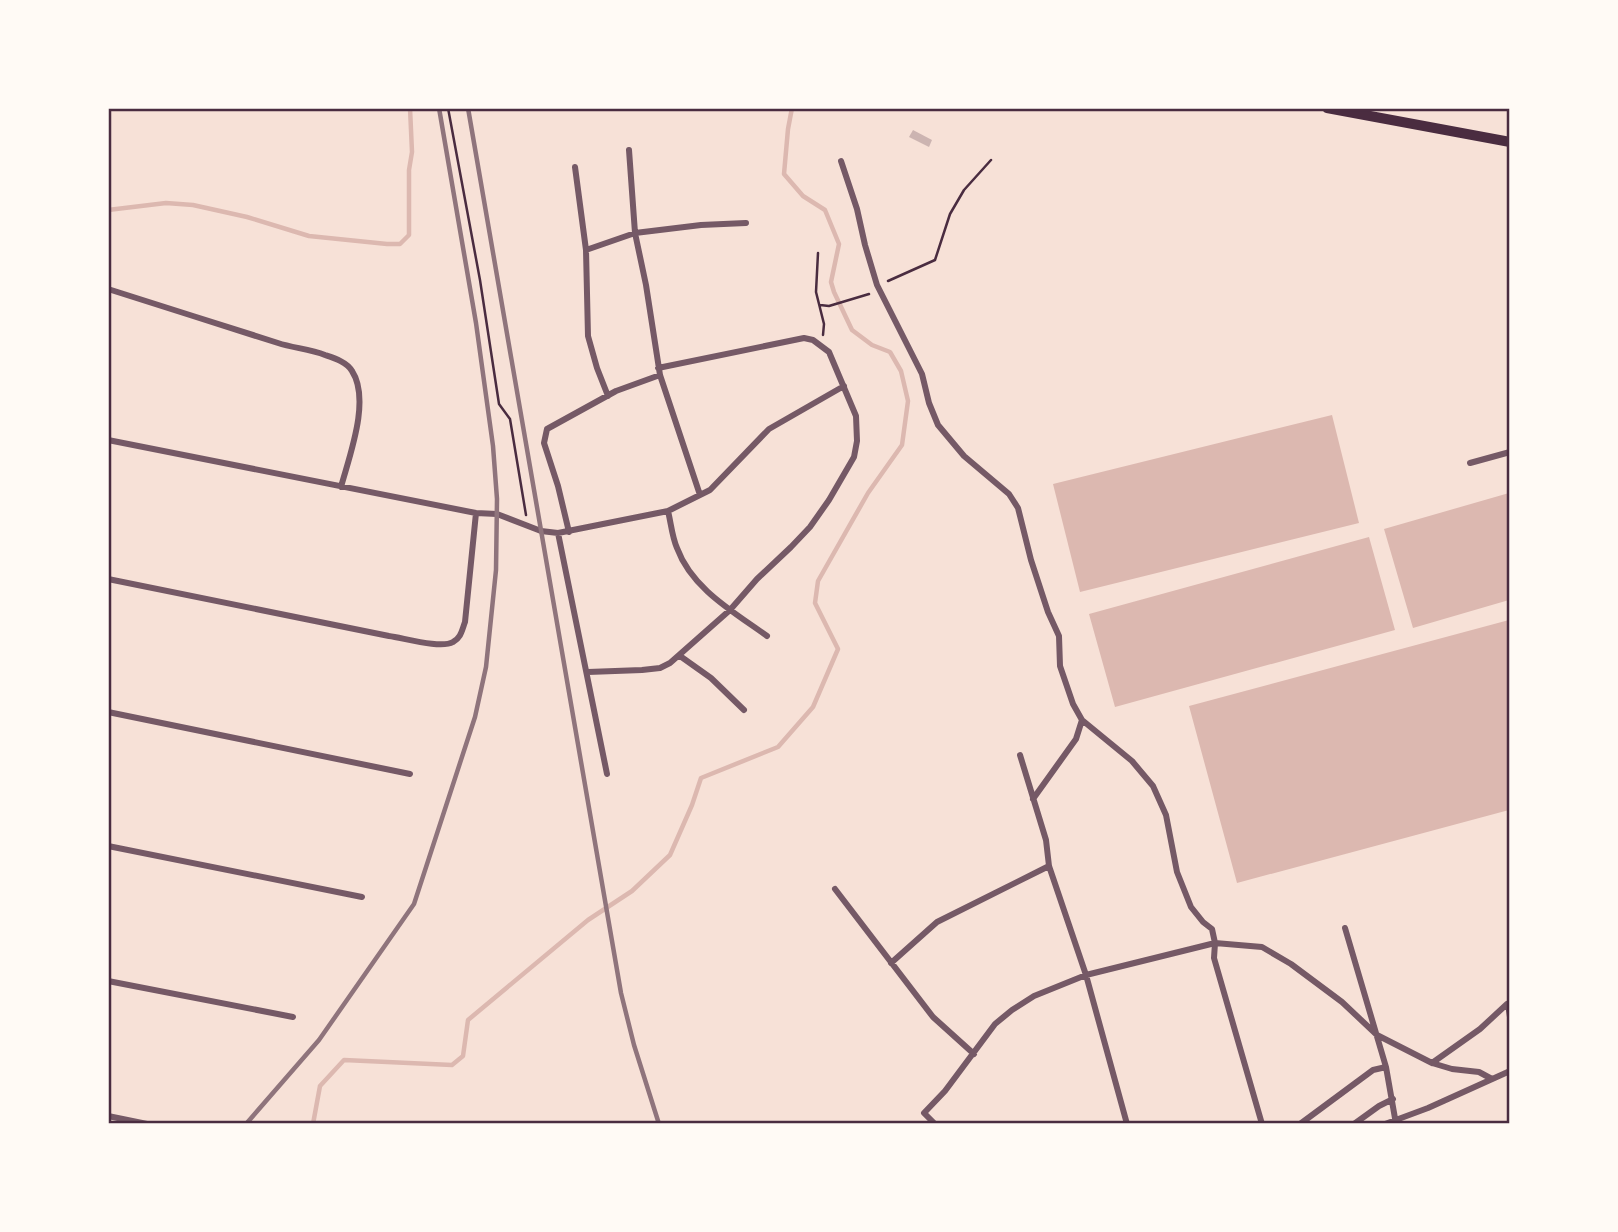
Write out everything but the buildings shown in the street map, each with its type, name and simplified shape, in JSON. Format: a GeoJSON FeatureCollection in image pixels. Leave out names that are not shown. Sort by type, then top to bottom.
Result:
{"type":"FeatureCollection","features":[{"type":"Feature","properties":{"kind":"highway"},"geometry":{"type":"LineString","coordinates":[[1327,108],[1510,142]]}},
{"type":"Feature","properties":{"kind":"street"},"geometry":{"type":"LineString","coordinates":[[629,150],[635,233],[659,371],[700,495]]}},
{"type":"Feature","properties":{"kind":"street"},"geometry":{"type":"LineString","coordinates":[[841,161],[877,285],[922,374],[938,425],[964,456],[1009,494],[1018,508],[1031,560],[1059,636],[1060,666],[1073,704],[1082,720],[1132,761],[1153,786],[1166,815],[1181,883],[1191,907],[1212,929],[1214,958],[1262,1124]]}},
{"type":"Feature","properties":{"kind":"street"},"geometry":{"type":"LineString","coordinates":[[575,167],[586,250],[588,337],[608,396]]}},
{"type":"Feature","properties":{"kind":"street"},"geometry":{"type":"LineString","coordinates":[[586,250],[635,233],[746,223]]}},
{"type":"Feature","properties":{"kind":"street"},"geometry":{"type":"LineString","coordinates":[[108,289],[342,362],[352,371],[359,405],[356,431],[341,487]]}},
{"type":"Feature","properties":{"kind":"street"},"geometry":{"type":"LineString","coordinates":[[569,532],[544,443],[547,429],[554,424],[659,371],[804,338],[830,352],[856,416],[857,441],[848,471],[810,527],[730,610],[680,656],[660,668],[588,672]]}},
{"type":"Feature","properties":{"kind":"street"},"geometry":{"type":"LineString","coordinates":[[108,440],[477,513],[497,514],[541,531],[558,533],[668,511],[700,495],[722,479],[769,429],[844,386]]}},
{"type":"Feature","properties":{"kind":"street"},"geometry":{"type":"LineString","coordinates":[[1471,463],[1510,452]]}},
{"type":"Feature","properties":{"kind":"street"},"geometry":{"type":"LineString","coordinates":[[668,511],[676,548],[688,569],[704,589],[767,636]]}},
{"type":"Feature","properties":{"kind":"street"},"geometry":{"type":"LineString","coordinates":[[108,579],[390,636],[450,644],[461,635],[465,622],[477,513]]}},
{"type":"Feature","properties":{"kind":"street"},"geometry":{"type":"LineString","coordinates":[[558,533],[607,774]]}},
{"type":"Feature","properties":{"kind":"street"},"geometry":{"type":"LineString","coordinates":[[680,656],[711,678],[744,710]]}},
{"type":"Feature","properties":{"kind":"street"},"geometry":{"type":"LineString","coordinates":[[108,712],[410,774]]}},
{"type":"Feature","properties":{"kind":"street"},"geometry":{"type":"LineString","coordinates":[[1033,799],[1076,739],[1082,720]]}},
{"type":"Feature","properties":{"kind":"street"},"geometry":{"type":"LineString","coordinates":[[1020,755],[1046,840],[1049,866],[1086,975],[1126,1124]]}},
{"type":"Feature","properties":{"kind":"street"},"geometry":{"type":"LineString","coordinates":[[108,846],[362,897]]}},
{"type":"Feature","properties":{"kind":"street"},"geometry":{"type":"LineString","coordinates":[[891,963],[937,922],[1049,866]]}},
{"type":"Feature","properties":{"kind":"street"},"geometry":{"type":"LineString","coordinates":[[835,889],[933,1017],[974,1054]]}},
{"type":"Feature","properties":{"kind":"street"},"geometry":{"type":"LineString","coordinates":[[1345,928],[1387,1067],[1395,1121]]}},
{"type":"Feature","properties":{"kind":"street"},"geometry":{"type":"LineString","coordinates":[[935,1124],[924,1113],[945,1091],[984,1037],[1012,1010],[1034,996],[1086,975],[1215,943],[1262,947],[1291,964],[1342,1002],[1377,1035],[1433,1063],[1452,1069],[1479,1072],[1492,1079]]}},
{"type":"Feature","properties":{"kind":"street"},"geometry":{"type":"LineString","coordinates":[[108,981],[293,1017]]}},
{"type":"Feature","properties":{"kind":"street"},"geometry":{"type":"LineString","coordinates":[[1433,1063],[1480,1030],[1508,1004]]}},
{"type":"Feature","properties":{"kind":"street"},"geometry":{"type":"LineString","coordinates":[[1508,1004],[1509,1016]]}},
{"type":"Feature","properties":{"kind":"street"},"geometry":{"type":"LineString","coordinates":[[1300,1124],[1373,1070],[1387,1067]]}},
{"type":"Feature","properties":{"kind":"street"},"geometry":{"type":"LineString","coordinates":[[1385,1124],[1510,1071]]}},
{"type":"Feature","properties":{"kind":"street"},"geometry":{"type":"LineString","coordinates":[[1354,1124],[1393,1099]]}},
{"type":"Feature","properties":{"kind":"street"},"geometry":{"type":"LineString","coordinates":[[108,1116],[147,1124]]}},
{"type":"Feature","properties":{"kind":"path"},"geometry":{"type":"LineString","coordinates":[[448,108],[480,280],[499,404],[510,419],[528,526]]}},
{"type":"Feature","properties":{"kind":"path"},"geometry":{"type":"LineString","coordinates":[[820,305],[829,306],[873,292],[877,285],[934,260],[950,214],[964,190],[990,160]]}},
{"type":"Feature","properties":{"kind":"path"},"geometry":{"type":"LineString","coordinates":[[818,253],[816,292],[824,324],[823,346]]}},
{"type":"Feature","properties":{"kind":"shaded area"},"geometry":{"type":"Polygon","coordinates":[[[1332,415],[1359,523],[1080,592],[1053,484],[1332,415]]]}},
{"type":"Feature","properties":{"kind":"shaded area"},"geometry":{"type":"Polygon","coordinates":[[[1509,493],[1509,600],[1413,628],[1384,529],[1509,493]]]}},
{"type":"Feature","properties":{"kind":"shaded area"},"geometry":{"type":"Polygon","coordinates":[[[1369,537],[1395,630],[1115,707],[1089,614],[1369,537]]]}},
{"type":"Feature","properties":{"kind":"shaded area"},"geometry":{"type":"Polygon","coordinates":[[[1509,620],[1509,810],[1237,883],[1189,706],[1509,620]]]}},
{"type":"Feature","properties":{"kind":"waterway"},"geometry":{"type":"LineString","coordinates":[[108,210],[166,203],[193,205],[247,217],[309,236],[400,244],[409,235],[409,170],[412,152],[410,108]]}},
{"type":"Feature","properties":{"kind":"waterway"},"geometry":{"type":"LineString","coordinates":[[313,1124],[320,1086],[344,1060],[452,1065],[463,1056],[468,1020],[588,920],[632,891],[670,855],[701,778],[778,747],[813,707],[838,649],[815,603],[818,581],[868,493],[902,445],[908,401],[901,371],[890,352],[872,345],[852,330],[834,292],[831,282],[839,244],[825,210],[803,196],[784,174],[792,108]]}},
{"type":"Feature","properties":{"kind":"railway"},"geometry":{"type":"LineString","coordinates":[[246,1124],[319,1040],[414,904],[475,717],[486,667],[496,570],[497,499],[493,446],[476,323],[439,108]]}},
{"type":"Feature","properties":{"kind":"railway"},"geometry":{"type":"LineString","coordinates":[[468,108],[621,993],[659,1124]]}}]}
